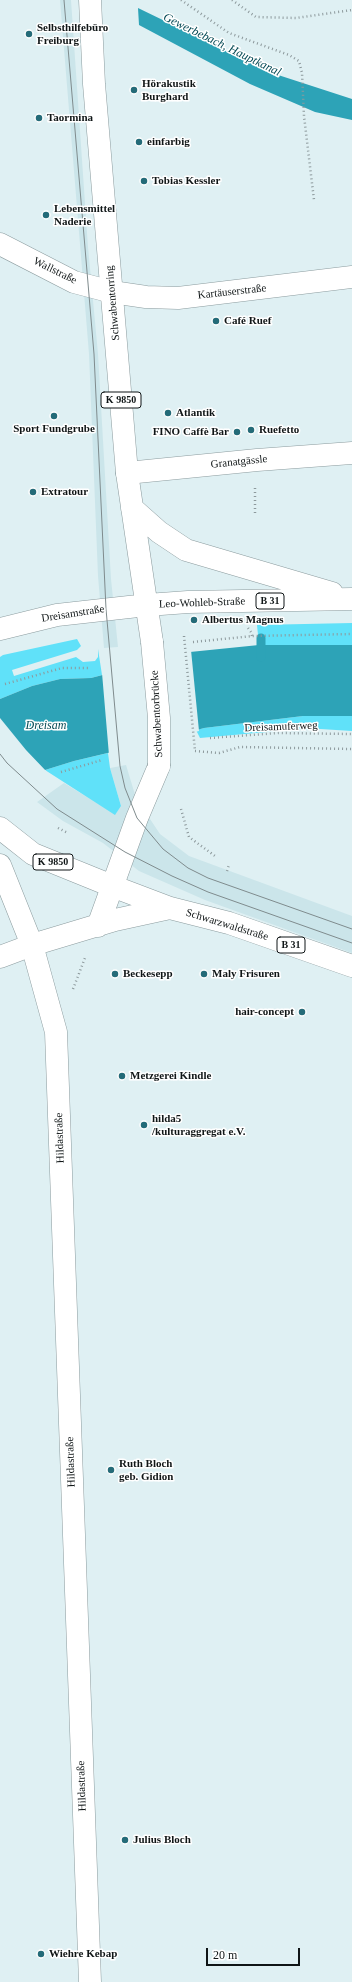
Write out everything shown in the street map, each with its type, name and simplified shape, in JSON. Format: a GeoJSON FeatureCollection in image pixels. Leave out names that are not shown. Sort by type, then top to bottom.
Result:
{"type":"FeatureCollection","features":[{"type":"Feature","properties":{"kind":"main road","name":"Schwabentorring"},"geometry":{"type":"LineString","coordinates":[[90,0],[94,84],[127,473],[147,605]]}},
{"type":"Feature","properties":{"kind":"main road","name":"Wallstraße"},"geometry":{"type":"LineString","coordinates":[[0,244],[74,282],[112,292]]}},
{"type":"Feature","properties":{"kind":"main road","name":"Kartäuserstraße"},"geometry":{"type":"LineString","coordinates":[[112,292],[146,297],[178,298],[352,277]]}},
{"type":"Feature","properties":{"kind":"main road","name":"Granatgässle"},"geometry":{"type":"LineString","coordinates":[[127,473],[257,460],[352,453]]}},
{"type":"Feature","properties":{"kind":"main road"},"geometry":{"type":"LineString","coordinates":[[132,508],[159,532],[186,550],[352,599]]}},
{"type":"Feature","properties":{"kind":"main road","name":"Leo-Wohleb-Straße"},"geometry":{"type":"LineString","coordinates":[[147,605],[188,602],[352,599]]}},
{"type":"Feature","properties":{"kind":"main road","name":"Dreisamstraße"},"geometry":{"type":"LineString","coordinates":[[0,629],[58,616],[147,605]]}},
{"type":"Feature","properties":{"kind":"main road","name":"Schwabentorbrücke"},"geometry":{"type":"LineString","coordinates":[[112,886],[137,818],[159,766],[159,718],[147,605]]}},
{"type":"Feature","properties":{"kind":"main road","name":"K 9850"},"geometry":{"type":"LineString","coordinates":[[0,828],[33,854],[112,886]]}},
{"type":"Feature","properties":{"kind":"main road","name":"Hildastraße"},"geometry":{"type":"LineString","coordinates":[[0,865],[32,945],[56,1032],[90,1982]]}},
{"type":"Feature","properties":{"kind":"main road"},"geometry":{"type":"LineString","coordinates":[[98,926],[112,886]]}},
{"type":"Feature","properties":{"kind":"main road","name":"Schwarzwaldstraße"},"geometry":{"type":"LineString","coordinates":[[112,886],[170,908],[229,924],[352,966]]}},
{"type":"Feature","properties":{"kind":"main road","name":"Schwarzwaldstraße"},"geometry":{"type":"LineString","coordinates":[[32,945],[134,915],[170,908]]}},
{"type":"Feature","properties":{"kind":"main road","name":"B 31"},"geometry":{"type":"LineString","coordinates":[[0,956],[32,945]]}},
{"type":"Feature","properties":{"kind":"path"},"geometry":{"type":"LineString","coordinates":[[181,0],[229,33],[290,55],[299,61],[302,73],[304,116],[314,200]]}},
{"type":"Feature","properties":{"kind":"path"},"geometry":{"type":"LineString","coordinates":[[232,0],[256,17],[296,18],[352,10]]}},
{"type":"Feature","properties":{"kind":"path"},"geometry":{"type":"LineString","coordinates":[[255,513],[256,484]]}},
{"type":"Feature","properties":{"kind":"path"},"geometry":{"type":"LineString","coordinates":[[251,632],[252,636]]}},
{"type":"Feature","properties":{"kind":"path"},"geometry":{"type":"LineString","coordinates":[[193,642],[267,635],[352,634]]}},
{"type":"Feature","properties":{"kind":"path"},"geometry":{"type":"LineString","coordinates":[[184,636],[195,751],[219,752],[240,747],[352,750]]}},
{"type":"Feature","properties":{"kind":"path"},"geometry":{"type":"LineString","coordinates":[[5,684],[62,668],[89,668]]}},
{"type":"Feature","properties":{"kind":"path","name":"Dreisamuferweg"},"geometry":{"type":"LineString","coordinates":[[210,738],[278,733],[352,734]]}},
{"type":"Feature","properties":{"kind":"path"},"geometry":{"type":"LineString","coordinates":[[61,772],[102,760]]}},
{"type":"Feature","properties":{"kind":"path"},"geometry":{"type":"LineString","coordinates":[[181,809],[189,837],[215,856]]}},
{"type":"Feature","properties":{"kind":"path"},"geometry":{"type":"LineString","coordinates":[[58,828],[68,833]]}},
{"type":"Feature","properties":{"kind":"path"},"geometry":{"type":"LineString","coordinates":[[227,871],[229,865]]}},
{"type":"Feature","properties":{"kind":"path"},"geometry":{"type":"LineString","coordinates":[[56,1032],[98,926]]}},
{"type":"Feature","properties":{"kind":"shaded area"},"geometry":{"type":"Polygon","coordinates":[[[60,0],[71,0],[88,247],[98,354],[111,579],[118,647],[104,648],[98,576],[89,354],[60,0]]]}},
{"type":"Feature","properties":{"kind":"shaded area"},"geometry":{"type":"Polygon","coordinates":[[[352,623],[352,645],[259,645],[257,625],[352,623]]]}},
{"type":"Feature","properties":{"kind":"shaded area"},"geometry":{"type":"Polygon","coordinates":[[[77,639],[81,646],[77,650],[12,670],[14,676],[76,657],[83,662],[95,661],[98,657],[98,649],[102,675],[91,678],[60,679],[32,686],[0,699],[0,657],[3,655],[77,639]]]}},
{"type":"Feature","properties":{"kind":"shaded area"},"geometry":{"type":"Polygon","coordinates":[[[303,716],[352,716],[352,731],[320,729],[200,738],[196,730],[204,728],[303,716]]]}},
{"type":"Feature","properties":{"kind":"shaded area"},"geometry":{"type":"Polygon","coordinates":[[[108,753],[110,768],[121,806],[115,815],[45,770],[74,761],[108,753]]]}},
{"type":"Feature","properties":{"kind":"shaded area"},"geometry":{"type":"Polygon","coordinates":[[[126,765],[136,798],[160,834],[189,856],[352,916],[352,953],[205,900],[139,871],[103,843],[63,821],[37,802],[64,783],[115,814],[121,806],[110,768],[126,765]]]}},
{"type":"Feature","properties":{"kind":"water"},"geometry":{"type":"Polygon","coordinates":[[[138,8],[272,73],[352,99],[352,120],[315,112],[250,84],[139,25],[138,8]]]}},
{"type":"Feature","properties":{"kind":"water","name":"Dreisam"},"geometry":{"type":"Polygon","coordinates":[[[259,645],[352,645],[352,716],[303,716],[204,728],[158,741],[74,761],[45,770],[0,789],[0,699],[32,686],[60,679],[91,678],[190,652],[259,645]]]}},
{"type":"Feature","properties":{"kind":"pier"},"geometry":{"type":"Polygon","coordinates":[[[191,650],[199,731],[109,755],[102,673],[191,650]]]}},
{"type":"Feature","properties":{"kind":"pier"},"geometry":{"type":"Polygon","coordinates":[[[0,718],[26,750],[47,772],[0,791],[0,718]]]}},
{"type":"Feature","properties":{"kind":"waterway"},"geometry":{"type":"LineString","coordinates":[[261,638],[261,657]]}},
{"type":"Feature","properties":{"kind":"tram line"},"geometry":{"type":"LineString","coordinates":[[64,0],[94,354],[106,609],[120,766],[125,788],[137,818],[163,849],[188,868],[208,878],[352,929]]}},
{"type":"Feature","properties":{"kind":"tram line"},"geometry":{"type":"LineString","coordinates":[[0,754],[7,763],[57,809],[125,852],[172,876],[208,892],[352,943]]}},
{"type":"Feature","properties":{"kind":"place","name":"Selbsthilfebüro Freiburg"},"geometry":{"type":"Point","coordinates":[29,34]}},
{"type":"Feature","properties":{"kind":"place","name":"Hörakustik Burghard"},"geometry":{"type":"Point","coordinates":[134,90]}},
{"type":"Feature","properties":{"kind":"place","name":"Taormina"},"geometry":{"type":"Point","coordinates":[39,118]}},
{"type":"Feature","properties":{"kind":"place","name":"einfarbig"},"geometry":{"type":"Point","coordinates":[139,142]}},
{"type":"Feature","properties":{"kind":"place","name":"Tobias Kessler"},"geometry":{"type":"Point","coordinates":[144,181]}},
{"type":"Feature","properties":{"kind":"place","name":"Lebensmittel Naderie"},"geometry":{"type":"Point","coordinates":[46,215]}},
{"type":"Feature","properties":{"kind":"place","name":"Café Ruef"},"geometry":{"type":"Point","coordinates":[216,321]}},
{"type":"Feature","properties":{"kind":"place","name":"Atlantik"},"geometry":{"type":"Point","coordinates":[168,413]}},
{"type":"Feature","properties":{"kind":"place","name":"Sport Fundgrube"},"geometry":{"type":"Point","coordinates":[54,416]}},
{"type":"Feature","properties":{"kind":"place","name":"Ruefetto"},"geometry":{"type":"Point","coordinates":[251,430]}},
{"type":"Feature","properties":{"kind":"place","name":"FINO Caffè Bar"},"geometry":{"type":"Point","coordinates":[237,432]}},
{"type":"Feature","properties":{"kind":"place","name":"Extratour"},"geometry":{"type":"Point","coordinates":[33,492]}},
{"type":"Feature","properties":{"kind":"place","name":"Albertus Magnus"},"geometry":{"type":"Point","coordinates":[194,620]}},
{"type":"Feature","properties":{"kind":"place","name":"Beckesepp"},"geometry":{"type":"Point","coordinates":[115,974]}},
{"type":"Feature","properties":{"kind":"place","name":"Maly Frisuren"},"geometry":{"type":"Point","coordinates":[204,974]}},
{"type":"Feature","properties":{"kind":"place","name":"hair-concept"},"geometry":{"type":"Point","coordinates":[302,1012]}},
{"type":"Feature","properties":{"kind":"place","name":"Metzgerei Kindle"},"geometry":{"type":"Point","coordinates":[122,1076]}},
{"type":"Feature","properties":{"kind":"place","name":"hilda5 /kulturaggregat e.V."},"geometry":{"type":"Point","coordinates":[144,1125]}},
{"type":"Feature","properties":{"kind":"place","name":"Ruth Bloch geb. Gidion"},"geometry":{"type":"Point","coordinates":[111,1470]}},
{"type":"Feature","properties":{"kind":"place","name":"Julius Bloch"},"geometry":{"type":"Point","coordinates":[125,1840]}},
{"type":"Feature","properties":{"kind":"place","name":"Wiehre Kebap"},"geometry":{"type":"Point","coordinates":[41,1954]}},
{"type":"Feature","properties":{"kind":"water label","name":"Gewerbebach, Hauptkanal"},"geometry":{"type":"Point","coordinates":[222,45]}}]}
